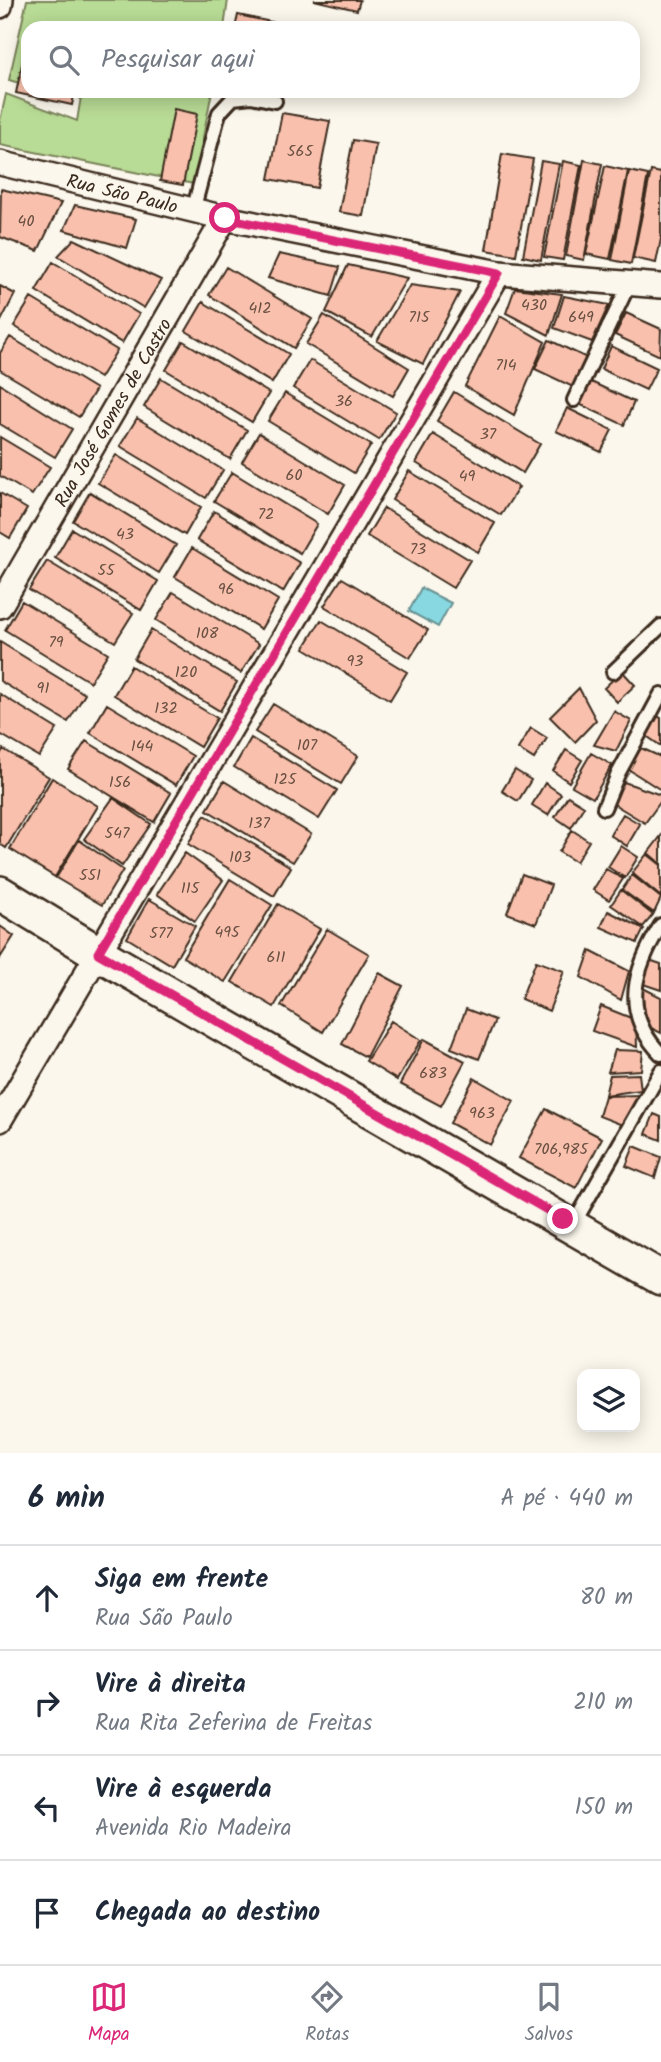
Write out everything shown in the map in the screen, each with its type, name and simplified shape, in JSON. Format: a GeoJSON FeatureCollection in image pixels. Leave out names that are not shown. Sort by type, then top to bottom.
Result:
{"type":"FeatureCollection","features":[{"type":"Feature","properties":{"kind":"main road"},"geometry":{"type":"LineString","coordinates":[[0,893],[98,953],[661,1278]]}},
{"type":"Feature","properties":{"kind":"street"},"geometry":{"type":"LineString","coordinates":[[0,6],[1,0]]}},
{"type":"Feature","properties":{"kind":"street","name":"Rua São Paulo"},"geometry":{"type":"LineString","coordinates":[[0,163],[193,211],[499,273],[661,286]]}},
{"type":"Feature","properties":{"kind":"street","name":"Rua José Gomes de Castro"},"geometry":{"type":"LineString","coordinates":[[0,606],[225,218]]}},
{"type":"Feature","properties":{"kind":"street"},"geometry":{"type":"LineString","coordinates":[[0,1120],[499,273]]}},
{"type":"Feature","properties":{"kind":"lane"},"geometry":{"type":"LineString","coordinates":[[193,211],[219,113],[233,98]]}},
{"type":"Feature","properties":{"kind":"lane"},"geometry":{"type":"LineString","coordinates":[[261,98],[275,101]]}},
{"type":"Feature","properties":{"kind":"lane"},"geometry":{"type":"LineString","coordinates":[[574,400],[629,284]]}},
{"type":"Feature","properties":{"kind":"lane"},"geometry":{"type":"LineString","coordinates":[[613,672],[661,626]]}},
{"type":"Feature","properties":{"kind":"lane"},"geometry":{"type":"LineString","coordinates":[[604,808],[618,774],[661,694]]}},
{"type":"Feature","properties":{"kind":"lane"},"geometry":{"type":"LineString","coordinates":[[661,925],[637,971],[634,1003],[651,1044],[661,1054]]}},
{"type":"Feature","properties":{"kind":"lane"},"geometry":{"type":"LineString","coordinates":[[573,1226],[661,1071]]}},
{"type":"Feature","properties":{"kind":"green space"},"geometry":{"type":"Polygon","coordinates":[[[27,0],[228,0],[225,21],[22,21],[27,0]]]}},
{"type":"Feature","properties":{"kind":"green space"},"geometry":{"type":"Polygon","coordinates":[[[21,27],[21,84],[9,80],[21,27]]]}},
{"type":"Feature","properties":{"kind":"green space"},"geometry":{"type":"Polygon","coordinates":[[[6,94],[77,121],[81,98],[211,98],[194,184],[0,145],[0,121],[6,94]]]}},
{"type":"Feature","properties":{"kind":"water"},"geometry":{"type":"Polygon","coordinates":[[[421,588],[451,603],[438,627],[409,611],[421,588]]]}},
{"type":"Feature","properties":{"kind":"building"},"geometry":{"type":"Polygon","coordinates":[[[314,0],[360,0],[357,10],[314,0]]]}},
{"type":"Feature","properties":{"kind":"building"},"geometry":{"type":"Polygon","coordinates":[[[238,15],[267,21],[237,21],[238,15]]]}},
{"type":"Feature","properties":{"kind":"building"},"geometry":{"type":"Polygon","coordinates":[[[21,69],[21,94],[16,93],[21,69]]]}},
{"type":"Feature","properties":{"kind":"building"},"geometry":{"type":"Polygon","coordinates":[[[39,98],[74,98],[72,105],[39,98]]]}},
{"type":"Feature","properties":{"kind":"building"},"geometry":{"type":"Polygon","coordinates":[[[174,109],[197,114],[183,185],[160,181],[174,109]]]}},
{"type":"Feature","properties":{"kind":"building"},"geometry":{"type":"Polygon","coordinates":[[[282,113],[330,121],[317,188],[269,179],[282,113]]]}},
{"type":"Feature","properties":{"kind":"building"},"geometry":{"type":"Polygon","coordinates":[[[353,140],[376,144],[363,216],[339,212],[353,140]]]}},
{"type":"Feature","properties":{"kind":"building"},"geometry":{"type":"Polygon","coordinates":[[[502,154],[533,159],[516,255],[486,250],[502,154]]]}},
{"type":"Feature","properties":{"kind":"building"},"geometry":{"type":"Polygon","coordinates":[[[584,160],[602,164],[584,260],[566,256],[584,160]]]}},
{"type":"Feature","properties":{"kind":"building"},"geometry":{"type":"Polygon","coordinates":[[[541,161],[559,164],[541,260],[523,256],[541,161]]]}},
{"type":"Feature","properties":{"kind":"building"},"geometry":{"type":"Polygon","coordinates":[[[563,161],[581,165],[563,260],[544,257],[563,161]]]}},
{"type":"Feature","properties":{"kind":"building"},"geometry":{"type":"Polygon","coordinates":[[[605,166],[628,171],[610,259],[586,254],[605,166]]]}},
{"type":"Feature","properties":{"kind":"building"},"geometry":{"type":"Polygon","coordinates":[[[629,171],[648,175],[631,264],[612,260],[629,171]]]}},
{"type":"Feature","properties":{"kind":"building"},"geometry":{"type":"Polygon","coordinates":[[[651,171],[661,173],[661,239],[656,263],[633,258],[651,171]]]}},
{"type":"Feature","properties":{"kind":"building"},"geometry":{"type":"Polygon","coordinates":[[[1,189],[61,203],[38,251],[0,237],[1,189]]]}},
{"type":"Feature","properties":{"kind":"building"},"geometry":{"type":"Polygon","coordinates":[[[75,205],[136,219],[127,248],[64,230],[75,205]]]}},
{"type":"Feature","properties":{"kind":"building"},"geometry":{"type":"Polygon","coordinates":[[[74,239],[161,280],[144,308],[58,256],[74,239]]]}},
{"type":"Feature","properties":{"kind":"building"},"geometry":{"type":"Polygon","coordinates":[[[279,254],[340,267],[331,296],[268,278],[279,254]]]}},
{"type":"Feature","properties":{"kind":"building"},"geometry":{"type":"Polygon","coordinates":[[[53,262],[139,314],[122,343],[36,291],[53,262]]]}},
{"type":"Feature","properties":{"kind":"building"},"geometry":{"type":"Polygon","coordinates":[[[348,265],[407,278],[372,337],[326,312],[348,265]]]}},
{"type":"Feature","properties":{"kind":"building"},"geometry":{"type":"Polygon","coordinates":[[[226,267],[312,319],[294,348],[209,295],[226,267]]]}},
{"type":"Feature","properties":{"kind":"building"},"geometry":{"type":"Polygon","coordinates":[[[410,285],[460,292],[423,364],[377,341],[410,285]]]}},
{"type":"Feature","properties":{"kind":"building"},"geometry":{"type":"Polygon","coordinates":[[[0,286],[15,294],[1,321],[0,321],[0,286]]]}},
{"type":"Feature","properties":{"kind":"building"},"geometry":{"type":"Polygon","coordinates":[[[515,288],[562,294],[549,335],[506,313],[515,288]]]}},
{"type":"Feature","properties":{"kind":"building"},"geometry":{"type":"Polygon","coordinates":[[[564,296],[609,305],[592,342],[554,328],[564,296]]]}},
{"type":"Feature","properties":{"kind":"building"},"geometry":{"type":"Polygon","coordinates":[[[31,298],[117,350],[100,378],[14,326],[31,298]]]}},
{"type":"Feature","properties":{"kind":"building"},"geometry":{"type":"Polygon","coordinates":[[[203,302],[289,354],[272,383],[186,331],[203,302]]]}},
{"type":"Feature","properties":{"kind":"building"},"geometry":{"type":"Polygon","coordinates":[[[626,313],[661,329],[660,356],[615,335],[626,313]]]}},
{"type":"Feature","properties":{"kind":"building"},"geometry":{"type":"Polygon","coordinates":[[[324,315],[409,368],[393,396],[306,344],[324,315]]]}},
{"type":"Feature","properties":{"kind":"building"},"geometry":{"type":"Polygon","coordinates":[[[500,316],[545,342],[514,415],[465,386],[500,316]]]}},
{"type":"Feature","properties":{"kind":"building"},"geometry":{"type":"Polygon","coordinates":[[[10,337],[96,389],[79,417],[0,370],[0,353],[10,337]]]}},
{"type":"Feature","properties":{"kind":"building"},"geometry":{"type":"Polygon","coordinates":[[[549,340],[587,358],[573,387],[535,369],[549,340]]]}},
{"type":"Feature","properties":{"kind":"building"},"geometry":{"type":"Polygon","coordinates":[[[183,341],[269,393],[252,422],[166,370],[183,341]]]}},
{"type":"Feature","properties":{"kind":"building"},"geometry":{"type":"Polygon","coordinates":[[[611,346],[657,368],[646,390],[601,369],[611,346]]]}},
{"type":"Feature","properties":{"kind":"building"},"geometry":{"type":"Polygon","coordinates":[[[310,360],[396,412],[379,440],[293,388],[310,360]]]}},
{"type":"Feature","properties":{"kind":"building"},"geometry":{"type":"Polygon","coordinates":[[[161,378],[247,430],[230,459],[144,407],[161,378]]]}},
{"type":"Feature","properties":{"kind":"building"},"geometry":{"type":"Polygon","coordinates":[[[589,381],[634,402],[624,425],[579,404],[589,381]]]}},
{"type":"Feature","properties":{"kind":"building"},"geometry":{"type":"Polygon","coordinates":[[[0,384],[72,429],[55,457],[0,424],[0,384]]]}},
{"type":"Feature","properties":{"kind":"building"},"geometry":{"type":"Polygon","coordinates":[[[454,392],[540,444],[523,473],[437,421],[454,392]]]}},
{"type":"Feature","properties":{"kind":"building"},"geometry":{"type":"Polygon","coordinates":[[[285,393],[371,445],[354,473],[268,421],[285,393]]]}},
{"type":"Feature","properties":{"kind":"building"},"geometry":{"type":"Polygon","coordinates":[[[567,408],[612,430],[601,452],[556,431],[567,408]]]}},
{"type":"Feature","properties":{"kind":"building"},"geometry":{"type":"Polygon","coordinates":[[[137,418],[223,470],[206,498],[120,446],[137,418]]]}},
{"type":"Feature","properties":{"kind":"building"},"geometry":{"type":"Polygon","coordinates":[[[259,433],[345,485],[328,514],[242,462],[259,433]]]}},
{"type":"Feature","properties":{"kind":"building"},"geometry":{"type":"Polygon","coordinates":[[[433,434],[519,487],[501,515],[416,463],[433,434]]]}},
{"type":"Feature","properties":{"kind":"building"},"geometry":{"type":"Polygon","coordinates":[[[0,437],[50,467],[32,495],[0,476],[0,437]]]}},
{"type":"Feature","properties":{"kind":"building"},"geometry":{"type":"Polygon","coordinates":[[[116,455],[201,507],[185,535],[98,483],[116,455]]]}},
{"type":"Feature","properties":{"kind":"building"},"geometry":{"type":"Polygon","coordinates":[[[409,471],[495,523],[478,552],[392,500],[409,471]]]}},
{"type":"Feature","properties":{"kind":"building"},"geometry":{"type":"Polygon","coordinates":[[[232,472],[317,524],[300,553],[214,501],[232,472]]]}},
{"type":"Feature","properties":{"kind":"building"},"geometry":{"type":"Polygon","coordinates":[[[90,492],[176,545],[159,573],[73,521],[90,492]]]}},
{"type":"Feature","properties":{"kind":"building"},"geometry":{"type":"Polygon","coordinates":[[[0,493],[27,509],[10,538],[0,532],[0,493]]]}},
{"type":"Feature","properties":{"kind":"building"},"geometry":{"type":"Polygon","coordinates":[[[384,508],[470,560],[453,588],[367,536],[384,508]]]}},
{"type":"Feature","properties":{"kind":"building"},"geometry":{"type":"Polygon","coordinates":[[[214,511],[300,563],[283,592],[197,540],[214,511]]]}},
{"type":"Feature","properties":{"kind":"building"},"geometry":{"type":"Polygon","coordinates":[[[72,529],[158,581],[141,610],[55,558],[72,529]]]}},
{"type":"Feature","properties":{"kind":"building"},"geometry":{"type":"Polygon","coordinates":[[[192,548],[278,600],[261,629],[175,577],[192,548]]]}},
{"type":"Feature","properties":{"kind":"building"},"geometry":{"type":"Polygon","coordinates":[[[47,561],[133,613],[115,642],[29,590],[47,561]]]}},
{"type":"Feature","properties":{"kind":"building"},"geometry":{"type":"Polygon","coordinates":[[[342,578],[428,630],[410,658],[324,606],[342,578]]]}},
{"type":"Feature","properties":{"kind":"building"},"geometry":{"type":"Polygon","coordinates":[[[173,592],[259,644],[241,673],[156,620],[173,592]]]}},
{"type":"Feature","properties":{"kind":"building"},"geometry":{"type":"Polygon","coordinates":[[[22,601],[108,653],[90,682],[5,630],[22,601]]]}},
{"type":"Feature","properties":{"kind":"building"},"geometry":{"type":"Polygon","coordinates":[[[321,620],[407,672],[390,700],[304,648],[321,620]]]}},
{"type":"Feature","properties":{"kind":"building"},"geometry":{"type":"Polygon","coordinates":[[[151,630],[237,682],[220,711],[134,659],[151,630]]]}},
{"type":"Feature","properties":{"kind":"building"},"geometry":{"type":"Polygon","coordinates":[[[0,642],[85,694],[68,722],[0,681],[0,642]]]}},
{"type":"Feature","properties":{"kind":"building"},"geometry":{"type":"Polygon","coordinates":[[[131,666],[217,718],[200,747],[114,695],[131,666]]]}},
{"type":"Feature","properties":{"kind":"building"},"geometry":{"type":"Polygon","coordinates":[[[622,671],[635,685],[617,702],[604,688],[622,671]]]}},
{"type":"Feature","properties":{"kind":"building"},"geometry":{"type":"Polygon","coordinates":[[[579,688],[596,720],[575,742],[550,717],[579,688]]]}},
{"type":"Feature","properties":{"kind":"building"},"geometry":{"type":"Polygon","coordinates":[[[0,694],[57,729],[39,757],[0,734],[0,694]]]}},
{"type":"Feature","properties":{"kind":"building"},"geometry":{"type":"Polygon","coordinates":[[[107,704],[193,756],[176,785],[90,733],[107,704]]]}},
{"type":"Feature","properties":{"kind":"building"},"geometry":{"type":"Polygon","coordinates":[[[273,704],[358,756],[341,784],[255,732],[273,704]]]}},
{"type":"Feature","properties":{"kind":"building"},"geometry":{"type":"Polygon","coordinates":[[[614,711],[631,721],[616,751],[594,745],[614,711]]]}},
{"type":"Feature","properties":{"kind":"building"},"geometry":{"type":"Polygon","coordinates":[[[657,716],[661,718],[661,746],[645,735],[657,716]]]}},
{"type":"Feature","properties":{"kind":"building"},"geometry":{"type":"Polygon","coordinates":[[[531,728],[547,738],[534,759],[518,749],[531,728]]]}},
{"type":"Feature","properties":{"kind":"building"},"geometry":{"type":"Polygon","coordinates":[[[251,738],[337,790],[319,819],[234,767],[251,738]]]}},
{"type":"Feature","properties":{"kind":"building"},"geometry":{"type":"Polygon","coordinates":[[[86,741],[171,793],[154,822],[68,769],[86,741]]]}},
{"type":"Feature","properties":{"kind":"building"},"geometry":{"type":"Polygon","coordinates":[[[641,748],[661,757],[661,790],[628,769],[641,748]]]}},
{"type":"Feature","properties":{"kind":"building"},"geometry":{"type":"Polygon","coordinates":[[[3,749],[49,777],[6,848],[0,844],[0,755],[3,749]]]}},
{"type":"Feature","properties":{"kind":"building"},"geometry":{"type":"Polygon","coordinates":[[[566,750],[582,760],[569,782],[553,771],[566,750]]]}},
{"type":"Feature","properties":{"kind":"building"},"geometry":{"type":"Polygon","coordinates":[[[591,753],[612,765],[593,798],[572,786],[591,753]]]}},
{"type":"Feature","properties":{"kind":"building"},"geometry":{"type":"Polygon","coordinates":[[[515,770],[531,780],[518,801],[502,791],[515,770]]]}},
{"type":"Feature","properties":{"kind":"building"},"geometry":{"type":"Polygon","coordinates":[[[52,778],[98,806],[55,877],[10,849],[52,778]]]}},
{"type":"Feature","properties":{"kind":"building"},"geometry":{"type":"Polygon","coordinates":[[[224,781],[311,834],[293,862],[207,810],[224,781]]]}},
{"type":"Feature","properties":{"kind":"building"},"geometry":{"type":"Polygon","coordinates":[[[624,782],[661,795],[661,801],[645,823],[612,803],[624,782]]]}},
{"type":"Feature","properties":{"kind":"building"},"geometry":{"type":"Polygon","coordinates":[[[545,783],[561,794],[548,815],[532,805],[545,783]]]}},
{"type":"Feature","properties":{"kind":"building"},"geometry":{"type":"Polygon","coordinates":[[[568,796],[584,806],[571,828],[555,817],[568,796]]]}},
{"type":"Feature","properties":{"kind":"building"},"geometry":{"type":"Polygon","coordinates":[[[113,798],[151,824],[122,866],[84,839],[113,798]]]}},
{"type":"Feature","properties":{"kind":"building"},"geometry":{"type":"Polygon","coordinates":[[[623,814],[640,824],[627,846],[610,835],[623,814]]]}},
{"type":"Feature","properties":{"kind":"building"},"geometry":{"type":"Polygon","coordinates":[[[205,815],[291,867],[274,896],[188,844],[205,815]]]}},
{"type":"Feature","properties":{"kind":"building"},"geometry":{"type":"Polygon","coordinates":[[[572,830],[589,841],[576,862],[559,852],[572,830]]]}},
{"type":"Feature","properties":{"kind":"building"},"geometry":{"type":"Polygon","coordinates":[[[661,836],[661,864],[648,853],[661,836]]]}},
{"type":"Feature","properties":{"kind":"building"},"geometry":{"type":"Polygon","coordinates":[[[79,840],[123,870],[102,905],[56,878],[79,840]]]}},
{"type":"Feature","properties":{"kind":"building"},"geometry":{"type":"Polygon","coordinates":[[[621,846],[638,857],[625,878],[608,867],[621,846]]]}},
{"type":"Feature","properties":{"kind":"building"},"geometry":{"type":"Polygon","coordinates":[[[185,853],[223,880],[195,921],[157,894],[185,853]]]}},
{"type":"Feature","properties":{"kind":"building"},"geometry":{"type":"Polygon","coordinates":[[[647,854],[661,865],[661,897],[632,873],[647,854]]]}},
{"type":"Feature","properties":{"kind":"building"},"geometry":{"type":"Polygon","coordinates":[[[606,869],[623,879],[609,900],[593,890],[606,869]]]}},
{"type":"Feature","properties":{"kind":"building"},"geometry":{"type":"Polygon","coordinates":[[[522,874],[551,885],[536,924],[507,913],[522,874]]]}},
{"type":"Feature","properties":{"kind":"building"},"geometry":{"type":"Polygon","coordinates":[[[632,875],[661,898],[654,913],[622,890],[632,875]]]}},
{"type":"Feature","properties":{"kind":"building"},"geometry":{"type":"Polygon","coordinates":[[[230,879],[272,905],[225,982],[183,957],[230,879]]]}},
{"type":"Feature","properties":{"kind":"building"},"geometry":{"type":"Polygon","coordinates":[[[621,890],[653,915],[643,927],[611,905],[621,890]]]}},
{"type":"Feature","properties":{"kind":"building"},"geometry":{"type":"Polygon","coordinates":[[[149,899],[195,926],[172,965],[127,938],[149,899]]]}},
{"type":"Feature","properties":{"kind":"building"},"geometry":{"type":"Polygon","coordinates":[[[278,904],[320,929],[274,1007],[232,982],[278,904]]]}},
{"type":"Feature","properties":{"kind":"building"},"geometry":{"type":"Polygon","coordinates":[[[608,911],[644,929],[637,943],[601,927],[608,911]]]}},
{"type":"Feature","properties":{"kind":"building"},"geometry":{"type":"Polygon","coordinates":[[[0,926],[14,936],[0,958],[0,926]]]}},
{"type":"Feature","properties":{"kind":"building"},"geometry":{"type":"Polygon","coordinates":[[[327,929],[369,954],[323,1032],[281,1006],[327,929]]]}},
{"type":"Feature","properties":{"kind":"building"},"geometry":{"type":"Polygon","coordinates":[[[590,951],[629,971],[621,1000],[581,977],[590,951]]]}},
{"type":"Feature","properties":{"kind":"building"},"geometry":{"type":"Polygon","coordinates":[[[649,960],[661,964],[661,990],[640,983],[649,960]]]}},
{"type":"Feature","properties":{"kind":"building"},"geometry":{"type":"Polygon","coordinates":[[[536,961],[564,971],[549,1011],[521,999],[536,961]]]}},
{"type":"Feature","properties":{"kind":"building"},"geometry":{"type":"Polygon","coordinates":[[[379,973],[403,986],[366,1057],[342,1044],[379,973]]]}},
{"type":"Feature","properties":{"kind":"building"},"geometry":{"type":"Polygon","coordinates":[[[641,987],[661,997],[661,1033],[647,1026],[641,987]]]}},
{"type":"Feature","properties":{"kind":"building"},"geometry":{"type":"Polygon","coordinates":[[[601,1006],[636,1020],[637,1047],[592,1031],[601,1006]]]}},
{"type":"Feature","properties":{"kind":"building"},"geometry":{"type":"Polygon","coordinates":[[[466,1009],[495,1020],[479,1059],[451,1048],[466,1009]]]}},
{"type":"Feature","properties":{"kind":"building"},"geometry":{"type":"Polygon","coordinates":[[[391,1021],[421,1040],[397,1080],[366,1061],[391,1021]]]}},
{"type":"Feature","properties":{"kind":"building"},"geometry":{"type":"Polygon","coordinates":[[[424,1039],[465,1061],[441,1106],[400,1084],[424,1039]]]}},
{"type":"Feature","properties":{"kind":"building"},"geometry":{"type":"Polygon","coordinates":[[[615,1050],[643,1051],[641,1070],[608,1072],[615,1050]]]}},
{"type":"Feature","properties":{"kind":"building"},"geometry":{"type":"Polygon","coordinates":[[[639,1074],[641,1090],[605,1095],[610,1075],[639,1074]]]}},
{"type":"Feature","properties":{"kind":"building"},"geometry":{"type":"Polygon","coordinates":[[[474,1078],[514,1101],[490,1145],[450,1123],[474,1078]]]}},
{"type":"Feature","properties":{"kind":"building"},"geometry":{"type":"Polygon","coordinates":[[[640,1095],[625,1126],[599,1116],[605,1096],[640,1095]]]}},
{"type":"Feature","properties":{"kind":"building"},"geometry":{"type":"Polygon","coordinates":[[[546,1109],[602,1138],[576,1188],[519,1158],[546,1109]]]}},
{"type":"Feature","properties":{"kind":"building"},"geometry":{"type":"Polygon","coordinates":[[[654,1114],[661,1117],[661,1140],[646,1134],[654,1114]]]}},
{"type":"Feature","properties":{"kind":"building"},"geometry":{"type":"Polygon","coordinates":[[[634,1146],[661,1157],[655,1178],[626,1166],[634,1146]]]}},
{"type":"Feature","properties":{"kind":"route"},"geometry":{"type":"LineString","coordinates":[[225,218],[499,273],[98,953],[563,1219]]}}]}
